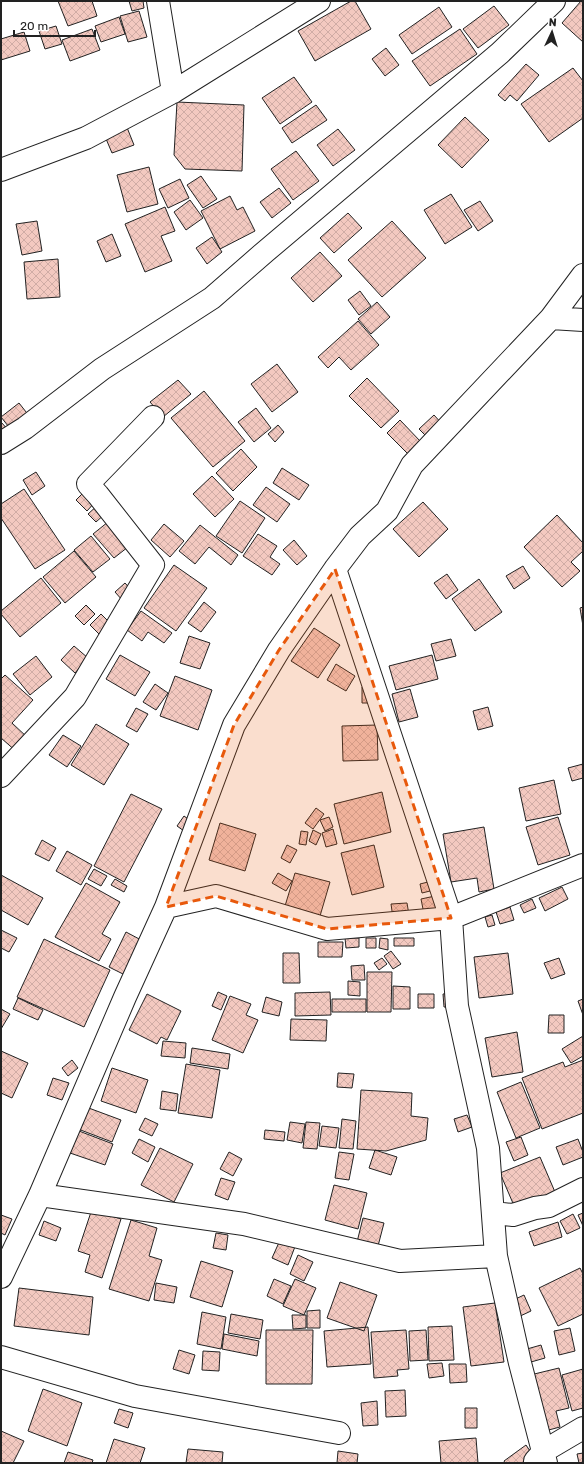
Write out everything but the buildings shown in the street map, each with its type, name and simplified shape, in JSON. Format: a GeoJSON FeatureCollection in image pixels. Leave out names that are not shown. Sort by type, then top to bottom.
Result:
{"type":"FeatureCollection","features":[{"type":"Feature","properties":{"kind":"street"},"geometry":{"type":"LineString","coordinates":[[158,1],[173,92]]}},
{"type":"Feature","properties":{"kind":"street"},"geometry":{"type":"LineString","coordinates":[[1,170],[86,138],[173,92],[319,1]]}},
{"type":"Feature","properties":{"kind":"street"},"geometry":{"type":"LineString","coordinates":[[1,443],[25,428],[102,369],[212,298],[500,53],[554,1]]}},
{"type":"Feature","properties":{"kind":"street"},"geometry":{"type":"LineString","coordinates":[[1,1277],[40,1196],[125,997],[166,908],[234,725],[279,650],[335,569],[360,536],[387,511],[412,465],[551,318],[583,275]]}},
{"type":"Feature","properties":{"kind":"street"},"geometry":{"type":"LineString","coordinates":[[551,318],[583,320]]}},
{"type":"Feature","properties":{"kind":"street"},"geometry":{"type":"LineString","coordinates":[[1,776],[75,697],[153,565],[88,484],[153,417]]}},
{"type":"Feature","properties":{"kind":"street"},"geometry":{"type":"LineString","coordinates":[[335,569],[451,918],[457,1006],[488,1148],[496,1256],[541,1459],[583,1428]]}},
{"type":"Feature","properties":{"kind":"street"},"geometry":{"type":"LineString","coordinates":[[166,908],[216,896],[327,929],[451,918],[583,865]]}},
{"type":"Feature","properties":{"kind":"street"},"geometry":{"type":"LineString","coordinates":[[493,1213],[513,1215],[535,1208],[549,1206],[583,1189]]}},
{"type":"Feature","properties":{"kind":"street"},"geometry":{"type":"LineString","coordinates":[[40,1196],[244,1224],[400,1261],[496,1256]]}},
{"type":"Feature","properties":{"kind":"street"},"geometry":{"type":"LineString","coordinates":[[1,1357],[135,1396],[338,1434]]}},
{"type":"Feature","properties":{"kind":"highlighted area"},"geometry":{"type":"Polygon","coordinates":[[[335,569],[451,918],[327,929],[216,896],[166,907],[234,725],[279,650],[335,569]]]}}]}
